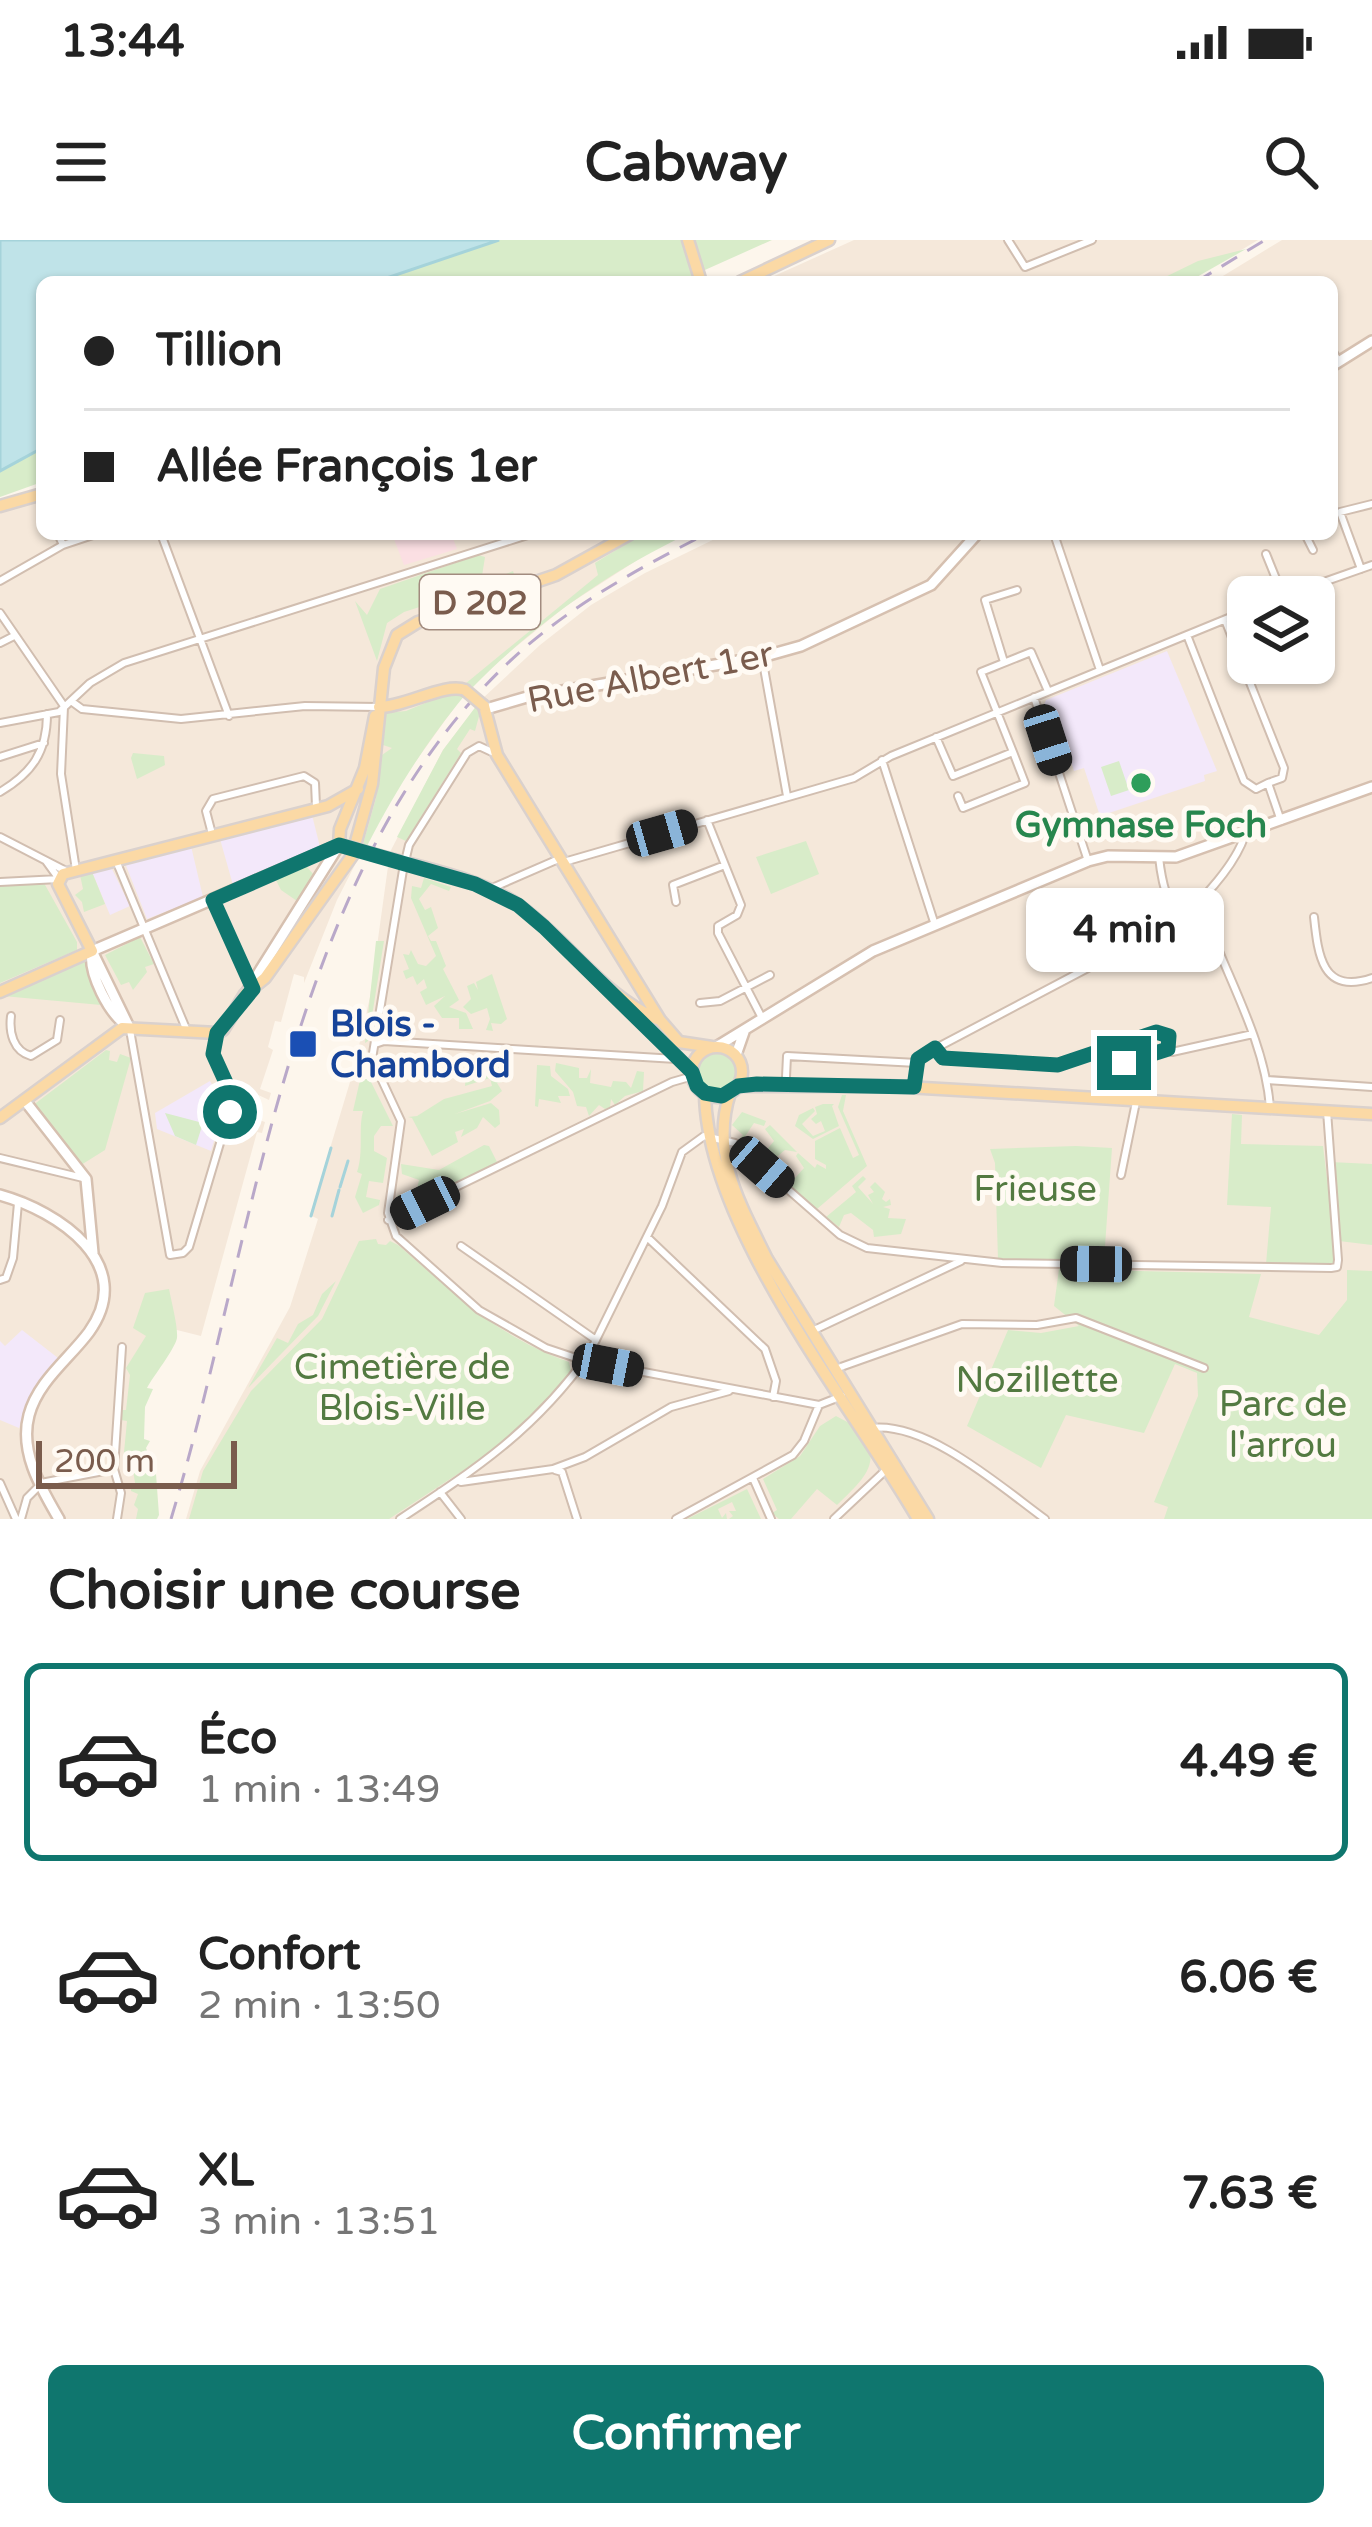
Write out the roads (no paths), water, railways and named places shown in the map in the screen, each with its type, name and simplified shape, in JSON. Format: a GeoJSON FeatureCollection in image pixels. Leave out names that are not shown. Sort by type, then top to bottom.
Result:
{"type":"FeatureCollection","features":[{"type":"Feature","properties":{"kind":"main road"},"geometry":{"type":"LineString","coordinates":[[688,240],[699,276]]}},
{"type":"Feature","properties":{"kind":"main road"},"geometry":{"type":"LineString","coordinates":[[753,276],[829,240]]}},
{"type":"Feature","properties":{"kind":"main road"},"geometry":{"type":"LineString","coordinates":[[0,506],[36,497]]}},
{"type":"Feature","properties":{"kind":"main road","name":"D 202"},"geometry":{"type":"LineString","coordinates":[[249,989],[273,968],[352,856],[372,784],[389,648],[408,626],[556,574],[618,540]]}},
{"type":"Feature","properties":{"kind":"main road"},"geometry":{"type":"LineString","coordinates":[[379,707],[404,705],[451,687],[465,690],[487,713],[497,755],[673,1038],[736,1055],[742,1069],[754,1076],[1372,1114]]}},
{"type":"Feature","properties":{"kind":"main road","name":"D 202"},"geometry":{"type":"LineString","coordinates":[[344,846],[340,829],[358,789],[379,707]]}},
{"type":"Feature","properties":{"kind":"main road"},"geometry":{"type":"LineString","coordinates":[[0,992],[92,950],[58,884],[67,874],[337,804],[358,789]]}},
{"type":"Feature","properties":{"kind":"main road"},"geometry":{"type":"LineString","coordinates":[[344,846],[489,890],[530,914],[692,1074],[705,1093],[733,1207],[757,1262],[928,1519]]}},
{"type":"Feature","properties":{"kind":"main road"},"geometry":{"type":"LineString","coordinates":[[0,1118],[116,1031],[129,1027],[217,1033],[249,989]]}},
{"type":"Feature","properties":{"kind":"main road"},"geometry":{"type":"LineString","coordinates":[[624,1002],[660,1020]]}},
{"type":"Feature","properties":{"kind":"main road"},"geometry":{"type":"LineString","coordinates":[[692,1074],[698,1056],[714,1047]]}},
{"type":"Feature","properties":{"kind":"main road"},"geometry":{"type":"LineString","coordinates":[[742,1069],[715,1138],[766,1258],[834,1369],[844,1394]]}},
{"type":"Feature","properties":{"kind":"main road"},"geometry":{"type":"LineString","coordinates":[[705,1093],[838,1084]]}},
{"type":"Feature","properties":{"kind":"main road"},"geometry":{"type":"LineString","coordinates":[[864,1420],[917,1519]]}},
{"type":"Feature","properties":{"kind":"street"},"geometry":{"type":"LineString","coordinates":[[1008,240],[1024,267],[1092,240]]}},
{"type":"Feature","properties":{"kind":"street"},"geometry":{"type":"LineString","coordinates":[[1338,362],[1372,341]]}},
{"type":"Feature","properties":{"kind":"street"},"geometry":{"type":"LineString","coordinates":[[1338,512],[1372,504]]}},
{"type":"Feature","properties":{"kind":"street"},"geometry":{"type":"LineString","coordinates":[[1338,517],[1361,569]]}},
{"type":"Feature","properties":{"kind":"street"},"geometry":{"type":"LineString","coordinates":[[61,540],[63,545]]}},
{"type":"Feature","properties":{"kind":"street"},"geometry":{"type":"LineString","coordinates":[[0,581],[78,540]]}},
{"type":"Feature","properties":{"kind":"street"},"geometry":{"type":"LineString","coordinates":[[163,540],[229,716]]}},
{"type":"Feature","properties":{"kind":"street"},"geometry":{"type":"LineString","coordinates":[[0,723],[47,714],[113,668],[512,540]]}},
{"type":"Feature","properties":{"kind":"street","name":"Rue Albert 1er"},"geometry":{"type":"LineString","coordinates":[[487,713],[502,704],[605,682],[762,657],[820,638],[932,585],[971,540]]}},
{"type":"Feature","properties":{"kind":"street"},"geometry":{"type":"LineString","coordinates":[[1056,540],[1100,670]]}},
{"type":"Feature","properties":{"kind":"street"},"geometry":{"type":"LineString","coordinates":[[1308,540],[1313,550]]}},
{"type":"Feature","properties":{"kind":"street"},"geometry":{"type":"LineString","coordinates":[[1266,554],[1274,576]]}},
{"type":"Feature","properties":{"kind":"street"},"geometry":{"type":"LineString","coordinates":[[1335,578],[1372,565]]}},
{"type":"Feature","properties":{"kind":"street"},"geometry":{"type":"LineString","coordinates":[[1004,662],[985,600],[1017,590]]}},
{"type":"Feature","properties":{"kind":"street"},"geometry":{"type":"LineString","coordinates":[[0,614],[67,704],[82,709],[181,719],[305,706],[379,707]]}},
{"type":"Feature","properties":{"kind":"street"},"geometry":{"type":"LineString","coordinates":[[489,890],[562,860],[854,778],[882,760],[1227,619]]}},
{"type":"Feature","properties":{"kind":"street"},"geometry":{"type":"LineString","coordinates":[[1187,635],[1244,781],[1256,789],[1282,778],[1284,768],[1224,620]]}},
{"type":"Feature","properties":{"kind":"street"},"geometry":{"type":"LineString","coordinates":[[0,643],[14,636]]}},
{"type":"Feature","properties":{"kind":"street"},"geometry":{"type":"LineString","coordinates":[[958,796],[963,808],[1025,783],[981,672],[1031,652],[1048,692]]}},
{"type":"Feature","properties":{"kind":"street"},"geometry":{"type":"LineString","coordinates":[[762,657],[787,796]]}},
{"type":"Feature","properties":{"kind":"street"},"geometry":{"type":"LineString","coordinates":[[1034,697],[1088,861]]}},
{"type":"Feature","properties":{"kind":"street"},"geometry":{"type":"LineString","coordinates":[[67,704],[61,774],[67,874]]}},
{"type":"Feature","properties":{"kind":"street"},"geometry":{"type":"LineString","coordinates":[[0,792],[34,765],[44,742],[47,714]]}},
{"type":"Feature","properties":{"kind":"street"},"geometry":{"type":"LineString","coordinates":[[936,737],[953,776],[1013,752]]}},
{"type":"Feature","properties":{"kind":"street"},"geometry":{"type":"LineString","coordinates":[[0,757],[44,742]]}},
{"type":"Feature","properties":{"kind":"street"},"geometry":{"type":"LineString","coordinates":[[497,755],[486,747],[467,752],[409,845],[375,1044],[375,1070],[401,1124],[388,1220],[402,1243],[479,1310],[526,1340],[585,1361],[819,1405],[844,1394]]}},
{"type":"Feature","properties":{"kind":"street"},"geometry":{"type":"LineString","coordinates":[[882,760],[935,925]]}},
{"type":"Feature","properties":{"kind":"street"},"geometry":{"type":"LineString","coordinates":[[212,834],[206,811],[209,801],[304,776],[312,779],[318,799],[313,809]]}},
{"type":"Feature","properties":{"kind":"street"},"geometry":{"type":"LineString","coordinates":[[1268,783],[1281,821]]}},
{"type":"Feature","properties":{"kind":"street"},"geometry":{"type":"LineString","coordinates":[[714,1047],[873,951],[1088,861],[1108,856],[1176,857],[1246,838],[1371,790]]}},
{"type":"Feature","properties":{"kind":"street"},"geometry":{"type":"LineString","coordinates":[[707,820],[741,904],[737,915],[718,926],[718,933],[762,1018]]}},
{"type":"Feature","properties":{"kind":"street"},"geometry":{"type":"LineString","coordinates":[[0,837],[67,874]]}},
{"type":"Feature","properties":{"kind":"street"},"geometry":{"type":"LineString","coordinates":[[786,1077],[788,1056],[919,1059],[1181,920],[1246,838]]}},
{"type":"Feature","properties":{"kind":"street"},"geometry":{"type":"LineString","coordinates":[[217,1033],[213,1057],[233,1098],[189,1247],[170,1255],[129,1027],[92,950],[344,846]]}},
{"type":"Feature","properties":{"kind":"street"},"geometry":{"type":"LineString","coordinates":[[249,989],[344,846]]}},
{"type":"Feature","properties":{"kind":"street"},"geometry":{"type":"LineString","coordinates":[[1159,857],[1174,912],[1212,934],[1253,1034],[1268,1080],[1270,1107]]}},
{"type":"Feature","properties":{"kind":"street"},"geometry":{"type":"LineString","coordinates":[[116,860],[187,1031]]}},
{"type":"Feature","properties":{"kind":"street"},"geometry":{"type":"LineString","coordinates":[[676,902],[674,885],[725,865]]}},
{"type":"Feature","properties":{"kind":"street"},"geometry":{"type":"LineString","coordinates":[[0,882],[67,874]]}},
{"type":"Feature","properties":{"kind":"street"},"geometry":{"type":"LineString","coordinates":[[213,900],[249,989]]}},
{"type":"Feature","properties":{"kind":"street"},"geometry":{"type":"LineString","coordinates":[[1315,917],[1316,945],[1324,967],[1350,983],[1372,978]]}},
{"type":"Feature","properties":{"kind":"street"},"geometry":{"type":"LineString","coordinates":[[700,1003],[720,1001],[770,975]]}},
{"type":"Feature","properties":{"kind":"street"},"geometry":{"type":"LineString","coordinates":[[11,1016],[10,1034],[22,1052],[32,1056],[57,1040],[60,1020]]}},
{"type":"Feature","properties":{"kind":"street"},"geometry":{"type":"LineString","coordinates":[[736,1055],[737,1043],[747,1028]]}},
{"type":"Feature","properties":{"kind":"street"},"geometry":{"type":"LineString","coordinates":[[935,1048],[943,1058],[1058,1065],[1156,1032],[1169,1036],[1168,1049],[1124,1063]]}},
{"type":"Feature","properties":{"kind":"street"},"geometry":{"type":"LineString","coordinates":[[1172,1052],[1253,1034]]}},
{"type":"Feature","properties":{"kind":"street"},"geometry":{"type":"LineString","coordinates":[[375,1044],[677,1059]]}},
{"type":"Feature","properties":{"kind":"street"},"geometry":{"type":"LineString","coordinates":[[646,1056],[667,1048]]}},
{"type":"Feature","properties":{"kind":"street"},"geometry":{"type":"LineString","coordinates":[[914,1087],[919,1059]]}},
{"type":"Feature","properties":{"kind":"street"},"geometry":{"type":"LineString","coordinates":[[388,1220],[692,1074]]}},
{"type":"Feature","properties":{"kind":"street"},"geometry":{"type":"LineString","coordinates":[[1268,1080],[1372,1087]]}},
{"type":"Feature","properties":{"kind":"street"},"geometry":{"type":"LineString","coordinates":[[25,1101],[86,1178],[93,1255],[103,1286],[96,1321],[43,1388],[28,1416],[28,1448],[38,1486],[59,1519]]}},
{"type":"Feature","properties":{"kind":"street"},"geometry":{"type":"LineString","coordinates":[[1121,1174],[1136,1101]]}},
{"type":"Feature","properties":{"kind":"street"},"geometry":{"type":"LineString","coordinates":[[400,1519],[411,1516],[520,1436],[585,1361],[688,1146],[715,1138],[735,1143],[858,1246],[963,1259],[1337,1268],[1327,1111]]}},
{"type":"Feature","properties":{"kind":"street"},"geometry":{"type":"LineString","coordinates":[[0,1158],[86,1178]]}},
{"type":"Feature","properties":{"kind":"street"},"geometry":{"type":"LineString","coordinates":[[0,1195],[72,1229],[93,1255]]}},
{"type":"Feature","properties":{"kind":"street"},"geometry":{"type":"LineString","coordinates":[[0,1280],[6,1277],[13,1258],[18,1200]]}},
{"type":"Feature","properties":{"kind":"street"},"geometry":{"type":"LineString","coordinates":[[72,1229],[90,1215]]}},
{"type":"Feature","properties":{"kind":"street"},"geometry":{"type":"LineString","coordinates":[[647,1237],[765,1349],[776,1381],[773,1396]]}},
{"type":"Feature","properties":{"kind":"street"},"geometry":{"type":"LineString","coordinates":[[460,1246],[596,1340]]}},
{"type":"Feature","properties":{"kind":"street"},"geometry":{"type":"LineString","coordinates":[[812,1331],[963,1259]]}},
{"type":"Feature","properties":{"kind":"street"},"geometry":{"type":"LineString","coordinates":[[834,1369],[942,1328],[1076,1318],[1204,1368]]}},
{"type":"Feature","properties":{"kind":"street"},"geometry":{"type":"LineString","coordinates":[[117,1519],[121,1493],[114,1469],[122,1346]]}},
{"type":"Feature","properties":{"kind":"street"},"geometry":{"type":"LineString","coordinates":[[449,1486],[553,1469],[585,1457],[671,1407],[732,1389]]}},
{"type":"Feature","properties":{"kind":"street"},"geometry":{"type":"LineString","coordinates":[[676,1519],[799,1449],[819,1405]]}},
{"type":"Feature","properties":{"kind":"street"},"geometry":{"type":"LineString","coordinates":[[864,1420],[929,1441],[1045,1519]]}},
{"type":"Feature","properties":{"kind":"street"},"geometry":{"type":"LineString","coordinates":[[834,1519],[891,1465]]}},
{"type":"Feature","properties":{"kind":"street"},"geometry":{"type":"LineString","coordinates":[[19,1519],[38,1486],[114,1469]]}},
{"type":"Feature","properties":{"kind":"street"},"geometry":{"type":"LineString","coordinates":[[475,1469],[482,1479]]}},
{"type":"Feature","properties":{"kind":"street"},"geometry":{"type":"LineString","coordinates":[[553,1469],[562,1472],[578,1519]]}},
{"type":"Feature","properties":{"kind":"street"},"geometry":{"type":"LineString","coordinates":[[753,1478],[771,1519]]}},
{"type":"Feature","properties":{"kind":"street"},"geometry":{"type":"LineString","coordinates":[[0,1483],[19,1519]]}},
{"type":"Feature","properties":{"kind":"street"},"geometry":{"type":"LineString","coordinates":[[440,1492],[461,1519]]}},
{"type":"Feature","properties":{"kind":"water"},"geometry":{"type":"Polygon","coordinates":[[[0,240],[499,240],[393,276],[36,276],[36,451],[0,471],[0,240]]]}},
{"type":"Feature","properties":{"kind":"waterway"},"geometry":{"type":"LineString","coordinates":[[311,1216],[331,1148]]}},
{"type":"Feature","properties":{"kind":"waterway"},"geometry":{"type":"LineString","coordinates":[[340,1187],[348,1161]]}},
{"type":"Feature","properties":{"kind":"waterway"},"geometry":{"type":"LineString","coordinates":[[332,1216],[339,1190]]}},
{"type":"Feature","properties":{"kind":"railway"},"geometry":{"type":"LineString","coordinates":[[1206,276],[1265,240]]}},
{"type":"Feature","properties":{"kind":"railway"},"geometry":{"type":"LineString","coordinates":[[171,1519],[291,1056],[331,942],[381,834],[443,736],[521,651],[610,586],[694,540]]}},
{"type":"Feature","properties":{"kind":"place","name":"Gymnase Foch"},"geometry":{"type":"Point","coordinates":[1141,783]}},
{"type":"Feature","properties":{"kind":"place","name":"Blois - Chambord"},"geometry":{"type":"Point","coordinates":[303,1044]}},
{"type":"Feature","properties":{"kind":"park label","name":"Frieuse"},"geometry":{"type":"Point","coordinates":[1035,1188]}},
{"type":"Feature","properties":{"kind":"park label","name":"Nozillette"},"geometry":{"type":"Point","coordinates":[1037,1379]}},
{"type":"Feature","properties":{"kind":"park label","name":"Cimetière de Blois-Ville"},"geometry":{"type":"Point","coordinates":[402,1386]}},
{"type":"Feature","properties":{"kind":"park label","name":"Parc de l'arrou"},"geometry":{"type":"Point","coordinates":[1283,1424]}}]}
